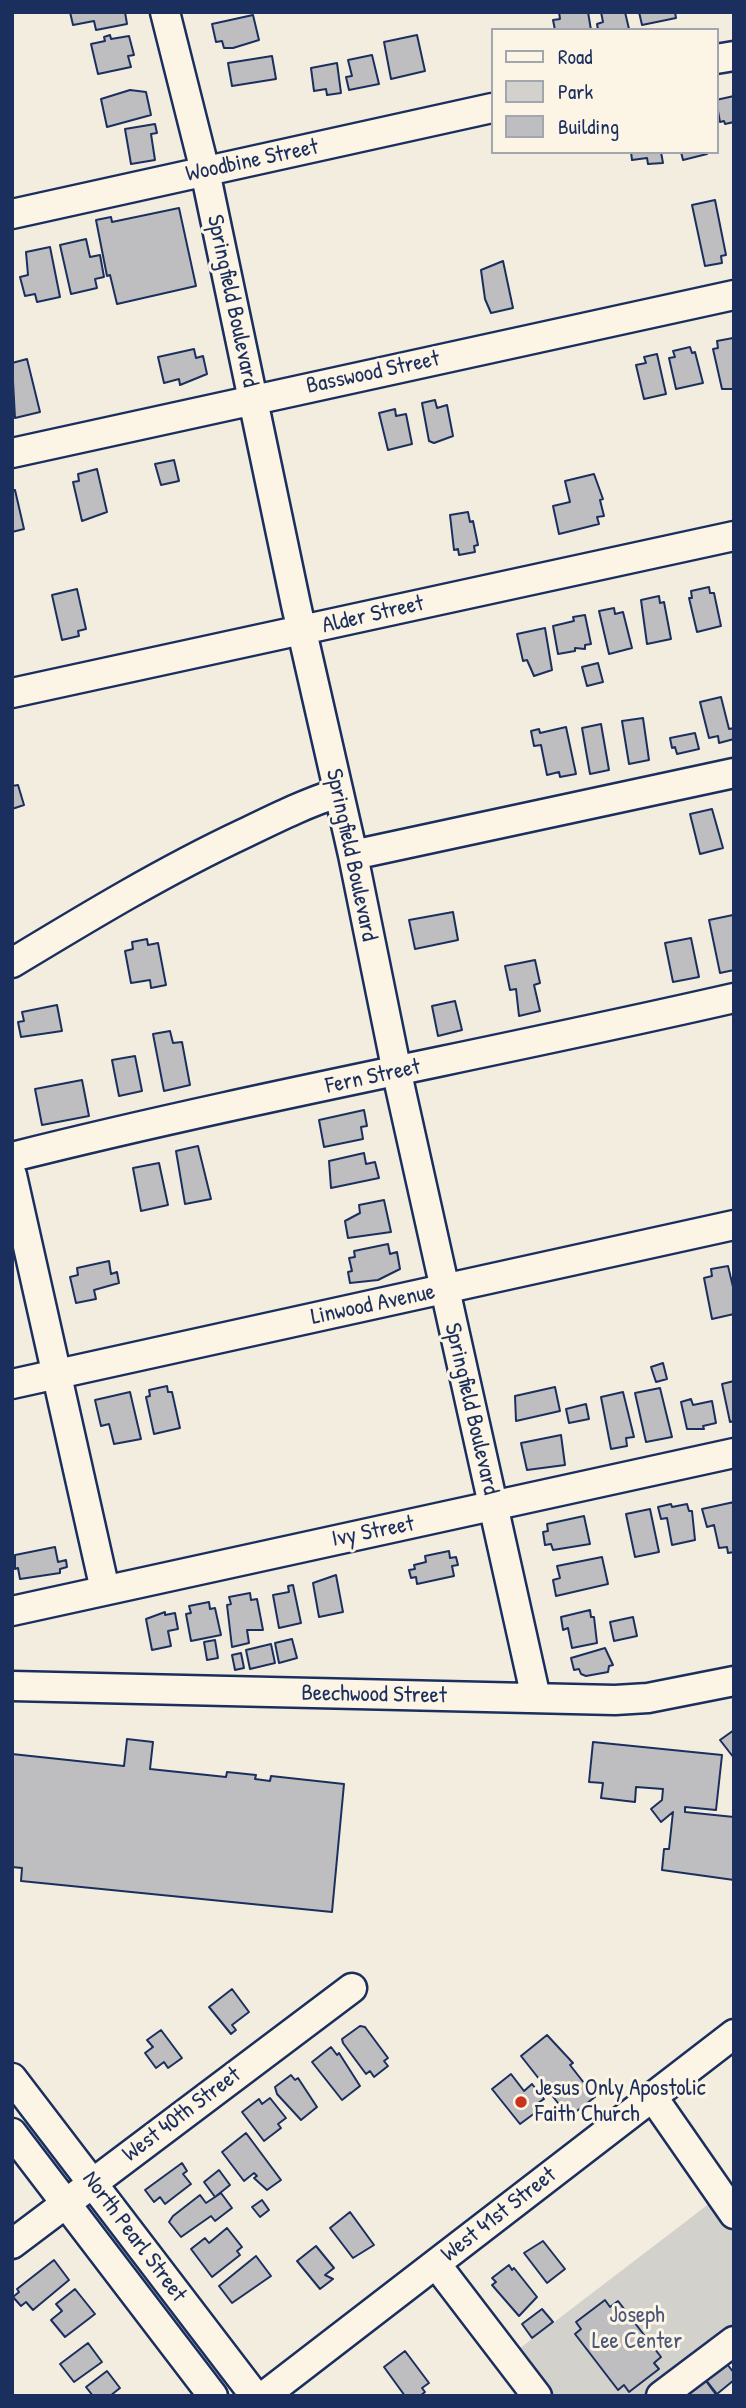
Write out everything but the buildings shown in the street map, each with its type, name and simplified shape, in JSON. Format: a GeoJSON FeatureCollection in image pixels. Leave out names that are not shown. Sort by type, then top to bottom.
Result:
{"type":"FeatureCollection","features":[{"type":"Feature","properties":{"kind":"street","name":"Springfield Boulevard"},"geometry":{"type":"LineString","coordinates":[[165,12],[205,171],[252,400],[353,855],[396,1072],[536,1699]]}},
{"type":"Feature","properties":{"kind":"street","name":"Woodbine Street"},"geometry":{"type":"LineString","coordinates":[[12,214],[490,108]]}},
{"type":"Feature","properties":{"kind":"street","name":"Basswood Street"},"geometry":{"type":"LineString","coordinates":[[12,453],[734,295]]}},
{"type":"Feature","properties":{"kind":"street","name":"Alder Street"},"geometry":{"type":"LineString","coordinates":[[12,694],[734,536]]}},
{"type":"Feature","properties":{"kind":"street"},"geometry":{"type":"LineString","coordinates":[[353,855],[734,773]]}},
{"type":"Feature","properties":{"kind":"street"},"geometry":{"type":"LineString","coordinates":[[12,964],[133,891],[207,851],[311,801],[338,793]]}},
{"type":"Feature","properties":{"kind":"street","name":"Fern Street"},"geometry":{"type":"LineString","coordinates":[[12,1157],[201,1110],[396,1072],[734,998]]}},
{"type":"Feature","properties":{"kind":"street"},"geometry":{"type":"LineString","coordinates":[[12,1175],[105,1590]]}},
{"type":"Feature","properties":{"kind":"street","name":"Linwood Avenue"},"geometry":{"type":"LineString","coordinates":[[12,1384],[734,1225]]}},
{"type":"Feature","properties":{"kind":"street","name":"Ivy Street"},"geometry":{"type":"LineString","coordinates":[[12,1611],[493,1508],[734,1453]]}},
{"type":"Feature","properties":{"kind":"street","name":"Beechwood Street"},"geometry":{"type":"LineString","coordinates":[[12,1686],[536,1699],[648,1698],[734,1681]]}},
{"type":"Feature","properties":{"kind":"street","name":"West 40th Street"},"geometry":{"type":"LineString","coordinates":[[12,2244],[352,1988]]}},
{"type":"Feature","properties":{"kind":"street","name":"West 41st Street"},"geometry":{"type":"LineString","coordinates":[[264,2396],[734,2034]]}},
{"type":"Feature","properties":{"kind":"street","name":"North Pearl Street"},"geometry":{"type":"LineString","coordinates":[[12,2078],[255,2396]]}},
{"type":"Feature","properties":{"kind":"street"},"geometry":{"type":"LineString","coordinates":[[652,2096],[734,2214]]}},
{"type":"Feature","properties":{"kind":"street","name":"North Pearl Street"},"geometry":{"type":"LineString","coordinates":[[12,2133],[213,2396]]}},
{"type":"Feature","properties":{"kind":"street"},"geometry":{"type":"LineString","coordinates":[[436,2264],[537,2396]]}},
{"type":"Feature","properties":{"kind":"street"},"geometry":{"type":"LineString","coordinates":[[661,2396],[734,2341]]}},
{"type":"Feature","properties":{"kind":"green space","name":"Joseph Lee Center"},"geometry":{"type":"Polygon","coordinates":[[[714,2200],[734,2228],[734,2327],[643,2396],[550,2396],[515,2352],[714,2200]]]}},
{"type":"Feature","properties":{"kind":"place","name":"Jesus Only Apostolic Faith Church"},"geometry":{"type":"Point","coordinates":[521,2102]}}]}
